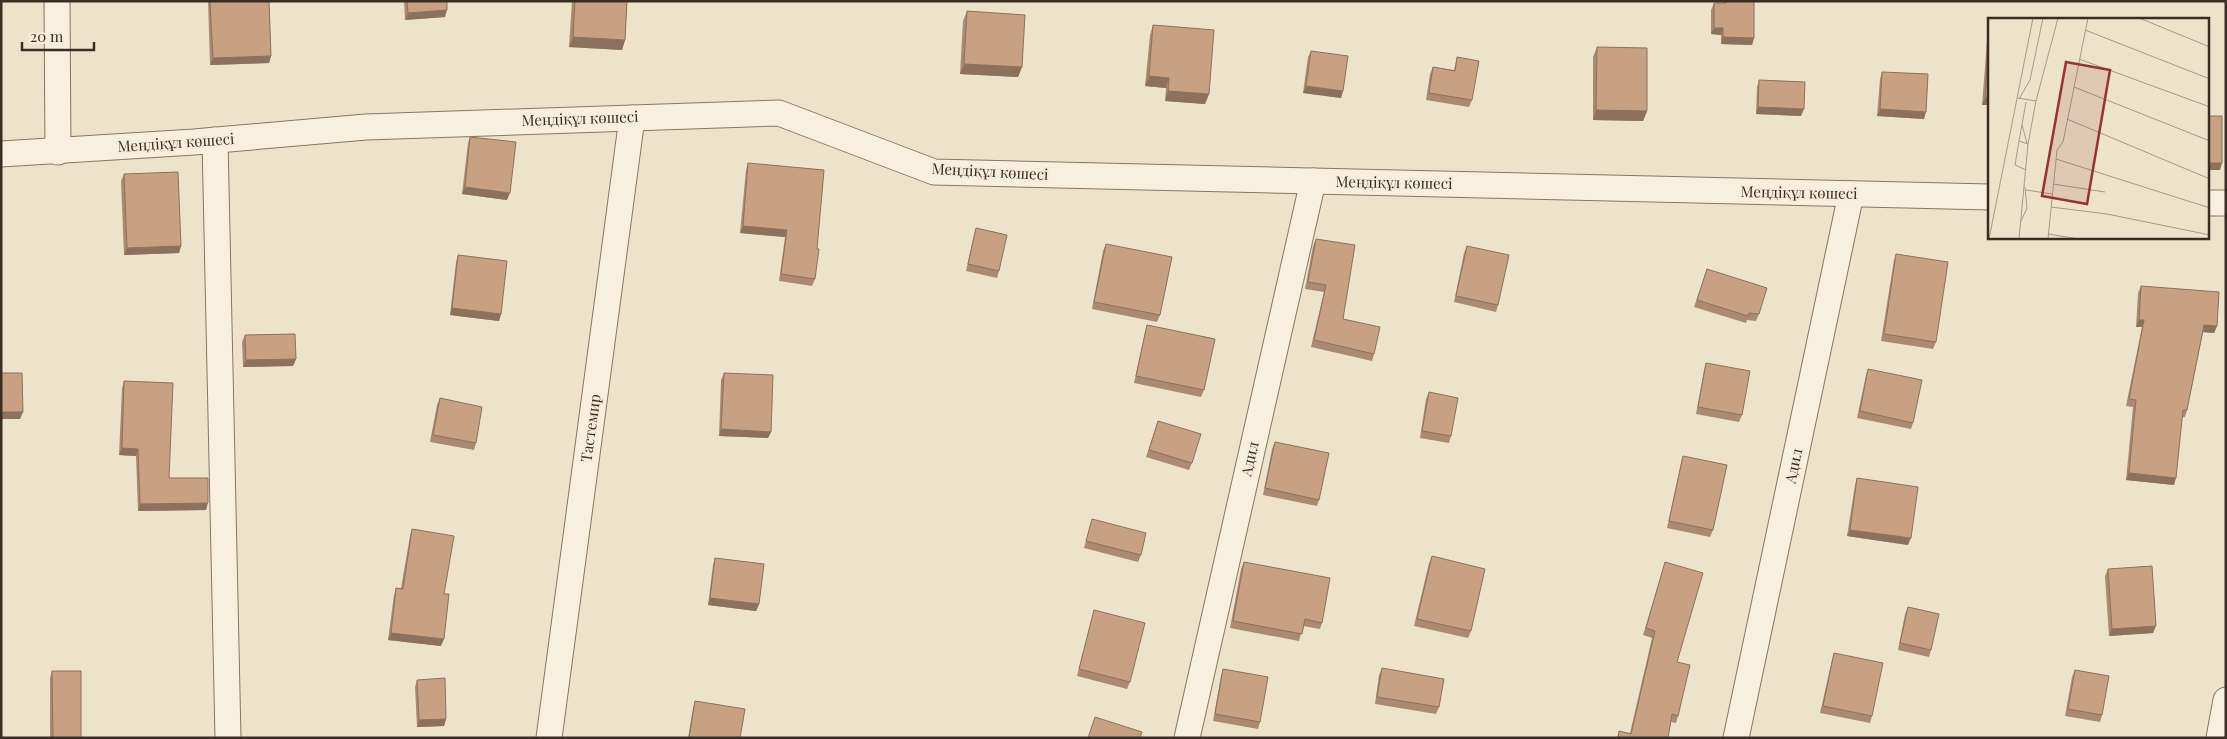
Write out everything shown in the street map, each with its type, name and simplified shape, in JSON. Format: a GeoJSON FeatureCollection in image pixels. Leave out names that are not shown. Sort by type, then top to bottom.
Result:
{"type":"FeatureCollection","features":[{"type":"Feature","properties":{"kind":"street"},"geometry":{"type":"LineString","coordinates":[[57,1],[58,152]]}},
{"type":"Feature","properties":{"kind":"street","name":"Меңдіқұл көшесі"},"geometry":{"type":"LineString","coordinates":[[1,154],[58,152],[366,127],[778,113],[934,172],[1988,197]]}},
{"type":"Feature","properties":{"kind":"street","name":"Тастемир"},"geometry":{"type":"LineString","coordinates":[[549,738],[632,118]]}},
{"type":"Feature","properties":{"kind":"street"},"geometry":{"type":"LineString","coordinates":[[215,140],[228,738]]}},
{"type":"Feature","properties":{"kind":"street","name":"Адил"},"geometry":{"type":"LineString","coordinates":[[1187,738],[1313,181]]}},
{"type":"Feature","properties":{"kind":"street","name":"Адил"},"geometry":{"type":"LineString","coordinates":[[1736,738],[1851,194]]}},
{"type":"Feature","properties":{"kind":"street"},"geometry":{"type":"LineString","coordinates":[[2210,202],[2226,203]]}},
{"type":"Feature","properties":{"kind":"street"},"geometry":{"type":"LineString","coordinates":[[2219,738],[2226,700]]}},
{"type":"Feature","properties":{"kind":"building"},"geometry":{"type":"Polygon","coordinates":[[[210,1],[269,1],[271,56],[213,58],[210,1]]]}},
{"type":"Feature","properties":{"kind":"building"},"geometry":{"type":"Polygon","coordinates":[[[407,1],[447,1],[447,10],[408,13],[407,1]]]}},
{"type":"Feature","properties":{"kind":"building"},"geometry":{"type":"Polygon","coordinates":[[[575,1],[627,1],[625,40],[573,37],[575,1]]]}},
{"type":"Feature","properties":{"kind":"building"},"geometry":{"type":"Polygon","coordinates":[[[1726,1],[1754,1],[1754,38],[1723,37],[1723,28],[1714,28],[1714,3],[1726,3],[1726,1]]]}},
{"type":"Feature","properties":{"kind":"building"},"geometry":{"type":"Polygon","coordinates":[[[967,11],[1025,15],[1022,67],[964,64],[967,11]]]}},
{"type":"Feature","properties":{"kind":"building"},"geometry":{"type":"Polygon","coordinates":[[[1153,25],[1214,30],[1209,94],[1168,91],[1169,78],[1149,76],[1153,25]]]}},
{"type":"Feature","properties":{"kind":"building"},"geometry":{"type":"Polygon","coordinates":[[[1597,47],[1647,48],[1647,111],[1596,110],[1597,47]]]}},
{"type":"Feature","properties":{"kind":"building"},"geometry":{"type":"Polygon","coordinates":[[[1311,51],[1348,56],[1343,91],[1306,86],[1311,51]]]}},
{"type":"Feature","properties":{"kind":"building"},"geometry":{"type":"Polygon","coordinates":[[[1988,51],[1988,98],[1985,98],[1988,51]]]}},
{"type":"Feature","properties":{"kind":"building"},"geometry":{"type":"Polygon","coordinates":[[[1457,57],[1479,61],[1472,100],[1429,93],[1433,67],[1455,71],[1457,57]]]}},
{"type":"Feature","properties":{"kind":"building"},"geometry":{"type":"Polygon","coordinates":[[[1882,72],[1928,74],[1926,112],[1880,109],[1882,72]]]}},
{"type":"Feature","properties":{"kind":"building"},"geometry":{"type":"Polygon","coordinates":[[[1759,80],[1805,82],[1804,109],[1758,107],[1759,80]]]}},
{"type":"Feature","properties":{"kind":"building"},"geometry":{"type":"Polygon","coordinates":[[[2210,116],[2222,116],[2222,163],[2210,163],[2210,116]]]}},
{"type":"Feature","properties":{"kind":"building"},"geometry":{"type":"Polygon","coordinates":[[[470,137],[516,142],[510,193],[465,187],[470,137]]]}},
{"type":"Feature","properties":{"kind":"building"},"geometry":{"type":"Polygon","coordinates":[[[748,163],[824,170],[817,249],[819,249],[815,279],[781,274],[787,230],[743,226],[748,163]]]}},
{"type":"Feature","properties":{"kind":"building"},"geometry":{"type":"Polygon","coordinates":[[[178,172],[181,246],[127,248],[124,174],[178,172]]]}},
{"type":"Feature","properties":{"kind":"building"},"geometry":{"type":"Polygon","coordinates":[[[976,228],[1007,235],[999,271],[968,264],[976,228]]]}},
{"type":"Feature","properties":{"kind":"building"},"geometry":{"type":"Polygon","coordinates":[[[1316,239],[1355,245],[1343,319],[1380,327],[1374,354],[1314,340],[1326,285],[1308,282],[1316,239]]]}},
{"type":"Feature","properties":{"kind":"building"},"geometry":{"type":"Polygon","coordinates":[[[1106,244],[1172,257],[1160,315],[1094,302],[1106,244]]]}},
{"type":"Feature","properties":{"kind":"building"},"geometry":{"type":"Polygon","coordinates":[[[1467,246],[1509,255],[1498,305],[1456,296],[1467,246]]]}},
{"type":"Feature","properties":{"kind":"building"},"geometry":{"type":"Polygon","coordinates":[[[1896,254],[1948,262],[1936,342],[1884,334],[1896,254]]]}},
{"type":"Feature","properties":{"kind":"building"},"geometry":{"type":"Polygon","coordinates":[[[458,255],[507,261],[501,314],[452,308],[458,255]]]}},
{"type":"Feature","properties":{"kind":"building"},"geometry":{"type":"Polygon","coordinates":[[[1707,269],[1767,288],[1759,314],[1749,313],[1748,316],[1697,300],[1707,269]]]}},
{"type":"Feature","properties":{"kind":"building"},"geometry":{"type":"Polygon","coordinates":[[[2141,286],[2219,292],[2217,326],[2204,325],[2187,410],[2183,410],[2176,478],[2129,473],[2136,400],[2129,399],[2144,320],[2139,320],[2141,286]]]}},
{"type":"Feature","properties":{"kind":"building"},"geometry":{"type":"Polygon","coordinates":[[[1147,325],[1215,339],[1204,390],[1136,376],[1147,325]]]}},
{"type":"Feature","properties":{"kind":"building"},"geometry":{"type":"Polygon","coordinates":[[[295,334],[296,359],[246,360],[245,335],[295,334]]]}},
{"type":"Feature","properties":{"kind":"building"},"geometry":{"type":"Polygon","coordinates":[[[1706,363],[1750,371],[1742,415],[1698,407],[1706,363]]]}},
{"type":"Feature","properties":{"kind":"building"},"geometry":{"type":"Polygon","coordinates":[[[1868,369],[1922,380],[1913,423],[1860,411],[1868,369]]]}},
{"type":"Feature","properties":{"kind":"building"},"geometry":{"type":"Polygon","coordinates":[[[1,373],[22,373],[23,412],[1,412],[1,373]]]}},
{"type":"Feature","properties":{"kind":"building"},"geometry":{"type":"Polygon","coordinates":[[[724,373],[773,375],[771,432],[721,429],[724,373]]]}},
{"type":"Feature","properties":{"kind":"building"},"geometry":{"type":"Polygon","coordinates":[[[124,381],[173,383],[169,478],[208,478],[208,503],[140,504],[138,449],[122,448],[124,381]]]}},
{"type":"Feature","properties":{"kind":"building"},"geometry":{"type":"Polygon","coordinates":[[[1429,392],[1458,398],[1451,436],[1422,431],[1429,392]]]}},
{"type":"Feature","properties":{"kind":"building"},"geometry":{"type":"Polygon","coordinates":[[[440,398],[482,407],[476,443],[433,435],[440,398]]]}},
{"type":"Feature","properties":{"kind":"building"},"geometry":{"type":"Polygon","coordinates":[[[1158,421],[1201,434],[1192,463],[1149,450],[1158,421]]]}},
{"type":"Feature","properties":{"kind":"building"},"geometry":{"type":"Polygon","coordinates":[[[1275,442],[1329,453],[1319,500],[1265,488],[1275,442]]]}},
{"type":"Feature","properties":{"kind":"building"},"geometry":{"type":"Polygon","coordinates":[[[1683,456],[1727,465],[1713,530],[1669,521],[1683,456]]]}},
{"type":"Feature","properties":{"kind":"building"},"geometry":{"type":"Polygon","coordinates":[[[1857,478],[1918,487],[1911,538],[1850,530],[1857,478]]]}},
{"type":"Feature","properties":{"kind":"building"},"geometry":{"type":"Polygon","coordinates":[[[1092,519],[1146,533],[1141,555],[1086,541],[1092,519]]]}},
{"type":"Feature","properties":{"kind":"building"},"geometry":{"type":"Polygon","coordinates":[[[412,529],[454,536],[444,594],[449,594],[444,639],[391,633],[396,588],[403,589],[412,529]]]}},
{"type":"Feature","properties":{"kind":"building"},"geometry":{"type":"Polygon","coordinates":[[[1432,556],[1485,569],[1471,631],[1417,619],[1432,556]]]}},
{"type":"Feature","properties":{"kind":"building"},"geometry":{"type":"Polygon","coordinates":[[[715,558],[764,564],[759,604],[710,598],[715,558]]]}},
{"type":"Feature","properties":{"kind":"building"},"geometry":{"type":"Polygon","coordinates":[[[1244,562],[1330,578],[1322,623],[1305,619],[1302,634],[1233,621],[1244,562]]]}},
{"type":"Feature","properties":{"kind":"building"},"geometry":{"type":"Polygon","coordinates":[[[1665,562],[1703,573],[1677,662],[1690,665],[1678,716],[1672,714],[1668,738],[1618,738],[1619,731],[1631,734],[1655,631],[1646,628],[1665,562]]]}},
{"type":"Feature","properties":{"kind":"building"},"geometry":{"type":"Polygon","coordinates":[[[2152,566],[2156,626],[2112,629],[2108,569],[2152,566]]]}},
{"type":"Feature","properties":{"kind":"building"},"geometry":{"type":"Polygon","coordinates":[[[1908,607],[1939,614],[1931,650],[1900,643],[1908,607]]]}},
{"type":"Feature","properties":{"kind":"building"},"geometry":{"type":"Polygon","coordinates":[[[1094,610],[1145,623],[1130,682],[1079,669],[1094,610]]]}},
{"type":"Feature","properties":{"kind":"building"},"geometry":{"type":"Polygon","coordinates":[[[1834,653],[1883,663],[1872,716],[1823,706],[1834,653]]]}},
{"type":"Feature","properties":{"kind":"building"},"geometry":{"type":"Polygon","coordinates":[[[1382,668],[1444,679],[1439,707],[1377,697],[1382,668]]]}},
{"type":"Feature","properties":{"kind":"building"},"geometry":{"type":"Polygon","coordinates":[[[1223,669],[1268,677],[1260,722],[1215,714],[1223,669]]]}},
{"type":"Feature","properties":{"kind":"building"},"geometry":{"type":"Polygon","coordinates":[[[2075,670],[2109,676],[2102,715],[2068,709],[2075,670]]]}},
{"type":"Feature","properties":{"kind":"building"},"geometry":{"type":"Polygon","coordinates":[[[52,671],[81,671],[81,738],[53,738],[52,671]]]}},
{"type":"Feature","properties":{"kind":"building"},"geometry":{"type":"Polygon","coordinates":[[[445,678],[446,719],[419,720],[417,680],[445,678]]]}},
{"type":"Feature","properties":{"kind":"building"},"geometry":{"type":"Polygon","coordinates":[[[695,701],[745,709],[740,738],[689,738],[695,701]]]}},
{"type":"Feature","properties":{"kind":"building"},"geometry":{"type":"Polygon","coordinates":[[[1095,717],[1142,732],[1140,738],[1088,738],[1095,717]]]}}]}
